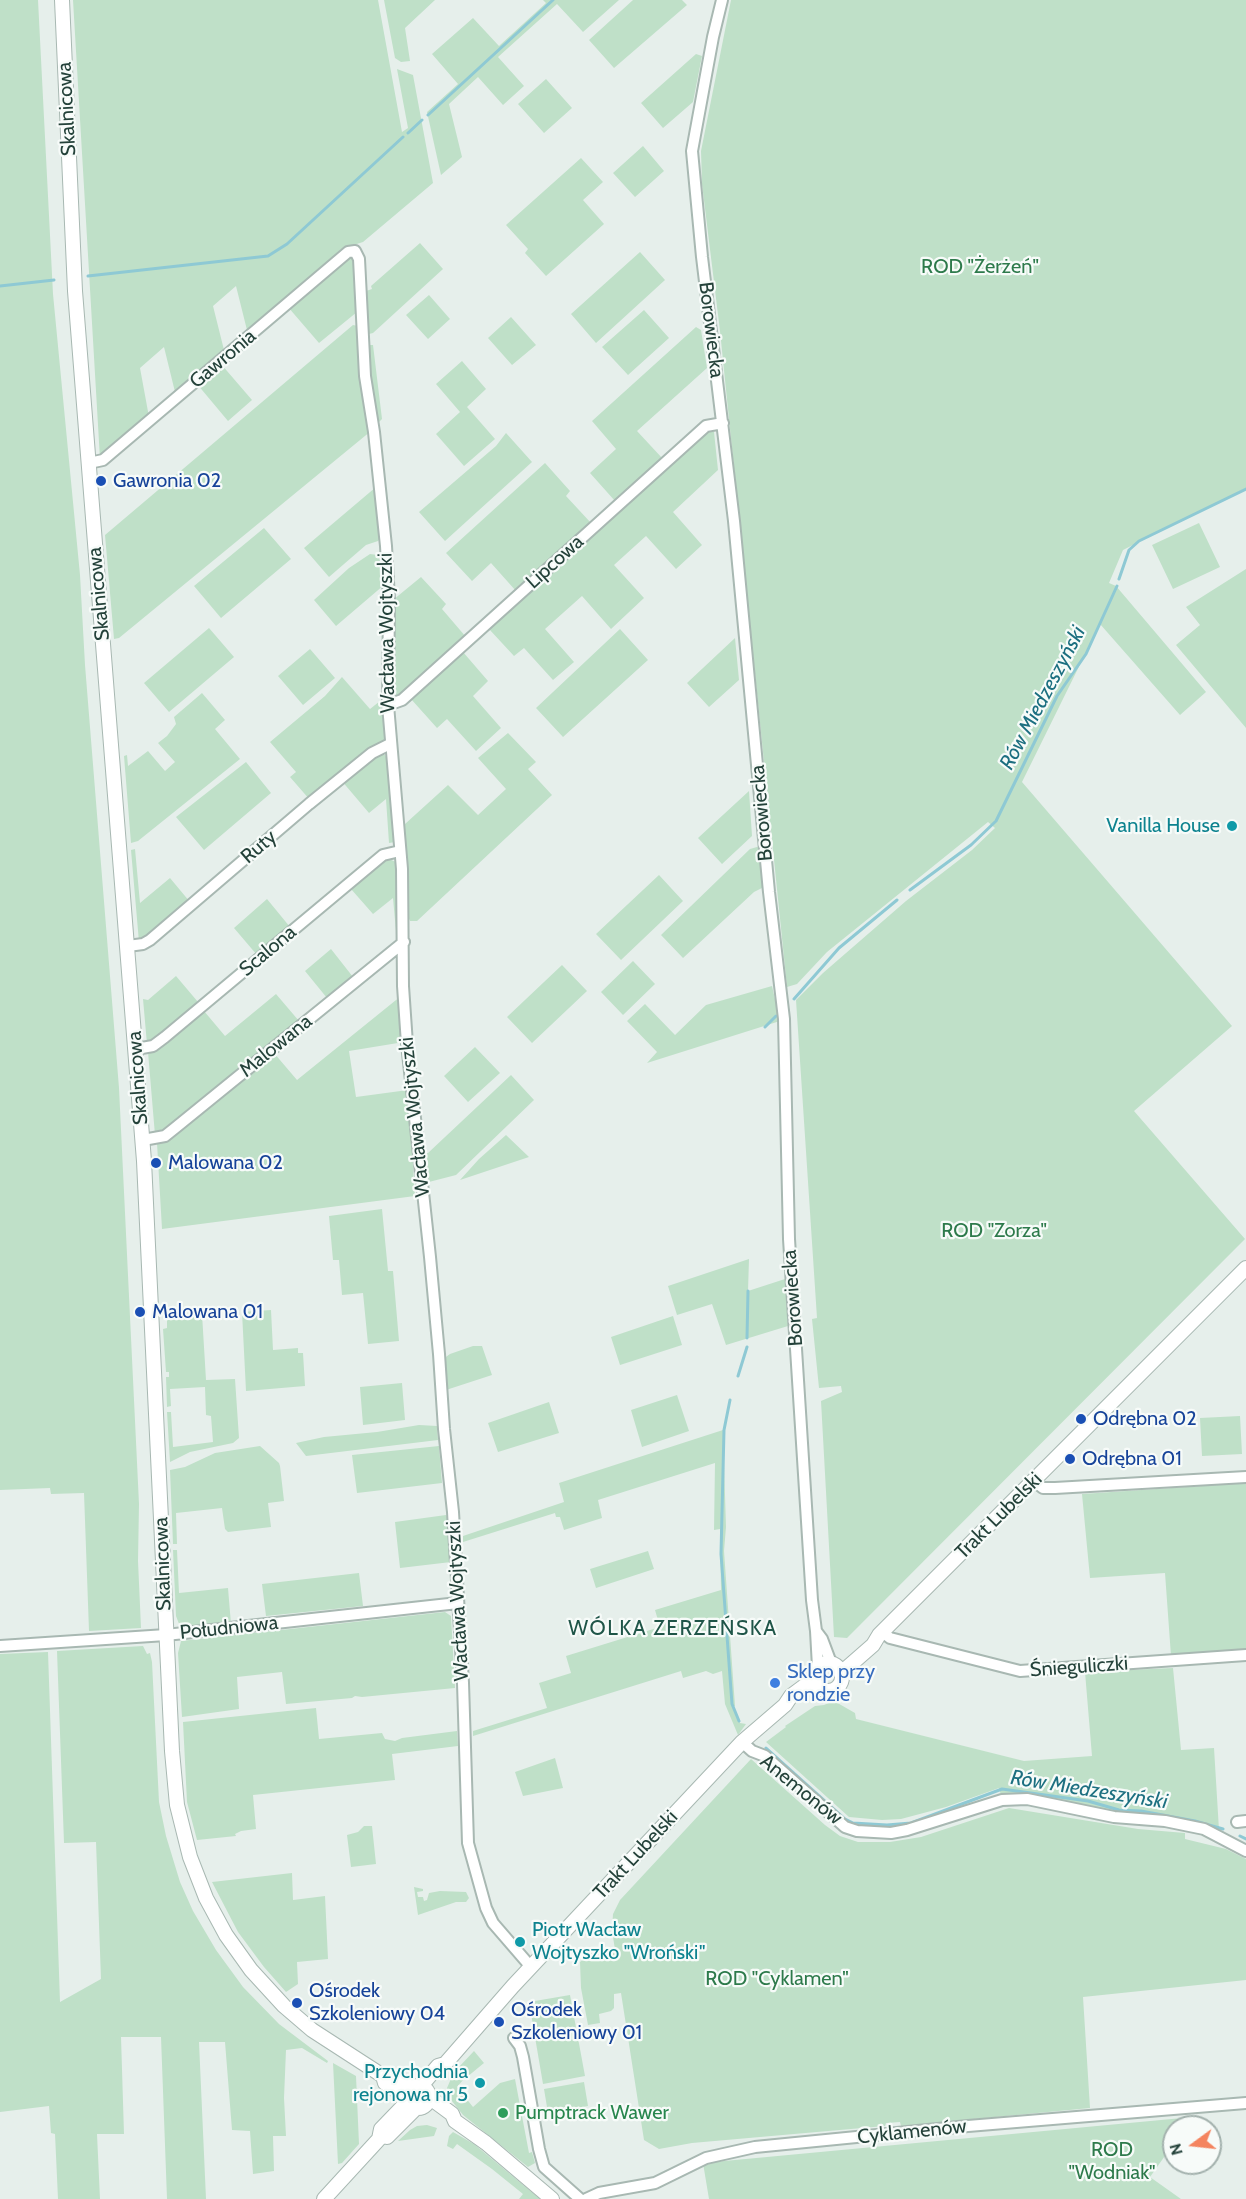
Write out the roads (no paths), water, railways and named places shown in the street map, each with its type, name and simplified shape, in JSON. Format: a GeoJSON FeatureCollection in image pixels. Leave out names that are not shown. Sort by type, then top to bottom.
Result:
{"type":"FeatureCollection","features":[{"type":"Feature","properties":{"kind":"street","name":"Skalnicowa"},"geometry":{"type":"LineString","coordinates":[[62,0],[75,282],[143,1140],[153,1311],[171,1751],[177,1805],[190,1857],[209,1905],[238,1953],[284,2006],[316,2032],[383,2076],[390,2075],[418,2097],[452,2114],[455,2121],[486,2143],[552,2199]]}},
{"type":"Feature","properties":{"kind":"street","name":"Borowiecka"},"geometry":{"type":"LineString","coordinates":[[722,0],[692,151],[702,257],[734,521],[769,892],[784,1019],[789,1239],[812,1600],[816,1631],[822,1639],[826,1673]]}},
{"type":"Feature","properties":{"kind":"street","name":"Gawronia"},"geometry":{"type":"LineString","coordinates":[[89,463],[103,460],[348,252],[355,251]]}},
{"type":"Feature","properties":{"kind":"street","name":"Wacława Wojtyszki"},"geometry":{"type":"LineString","coordinates":[[355,251],[358,259],[365,376],[374,432],[386,546],[389,598],[388,705],[400,851],[407,1044],[453,1512],[463,1698],[466,1809],[471,1858],[486,1908],[493,1923],[531,1967]]}},
{"type":"Feature","properties":{"kind":"street","name":"Lipcowa"},"geometry":{"type":"LineString","coordinates":[[388,705],[402,700],[706,426],[723,423]]}},
{"type":"Feature","properties":{"kind":"street","name":"Ruty"},"geometry":{"type":"LineString","coordinates":[[128,946],[143,944],[150,940],[327,789],[372,753],[390,744]]}},
{"type":"Feature","properties":{"kind":"street","name":"Scalona"},"geometry":{"type":"LineString","coordinates":[[136,1049],[153,1046],[383,855],[400,851]]}},
{"type":"Feature","properties":{"kind":"street","name":"Malowana"},"geometry":{"type":"LineString","coordinates":[[143,1140],[165,1136],[404,942]]}},
{"type":"Feature","properties":{"kind":"street","name":"Trakt Lubelski"},"geometry":{"type":"LineString","coordinates":[[324,2199],[379,2139],[381,2129],[443,2072],[445,2064],[531,1967],[742,1742],[786,1705],[793,1706],[826,1673],[880,1634],[1246,1268]]}},
{"type":"Feature","properties":{"kind":"street"},"geometry":{"type":"LineString","coordinates":[[1034,1481],[1043,1488],[1055,1488],[1246,1477]]}},
{"type":"Feature","properties":{"kind":"street","name":"Południowa"},"geometry":{"type":"LineString","coordinates":[[0,1646],[166,1635],[458,1604]]}},
{"type":"Feature","properties":{"kind":"street","name":"Śnieguliczki"},"geometry":{"type":"LineString","coordinates":[[880,1634],[1020,1671],[1246,1655]]}},
{"type":"Feature","properties":{"kind":"street","name":"Anemonów"},"geometry":{"type":"LineString","coordinates":[[742,1742],[752,1751],[765,1756],[845,1827],[858,1831],[891,1833],[907,1830],[1002,1800],[1027,1799],[1114,1817],[1165,1821],[1204,1828],[1246,1851]]}},
{"type":"Feature","properties":{"kind":"street"},"geometry":{"type":"LineString","coordinates":[[514,2038],[520,2046],[523,2057],[538,2150],[544,2167],[580,2199]]}},
{"type":"Feature","properties":{"kind":"street","name":"Cyklamenów"},"geometry":{"type":"LineString","coordinates":[[586,2199],[599,2193],[655,2183],[706,2157],[755,2147],[968,2126],[1246,2103]]}},
{"type":"Feature","properties":{"kind":"waterway"},"geometry":{"type":"LineString","coordinates":[[428,115],[553,0]]}},
{"type":"Feature","properties":{"kind":"waterway"},"geometry":{"type":"LineString","coordinates":[[408,133],[422,120]]}},
{"type":"Feature","properties":{"kind":"waterway"},"geometry":{"type":"LineString","coordinates":[[88,276],[268,256],[287,244],[403,137]]}},
{"type":"Feature","properties":{"kind":"waterway"},"geometry":{"type":"LineString","coordinates":[[0,286],[54,280]]}},
{"type":"Feature","properties":{"kind":"waterway","name":"Rów Miedzeszyński"},"geometry":{"type":"LineString","coordinates":[[1119,579],[1129,550],[1139,541],[1246,489]]}},
{"type":"Feature","properties":{"kind":"waterway","name":"Rów Miedzeszyński"},"geometry":{"type":"LineString","coordinates":[[910,890],[971,845],[996,821],[1057,696],[1086,654],[1117,586]]}},
{"type":"Feature","properties":{"kind":"waterway","name":"Rów Miedzeszyński"},"geometry":{"type":"LineString","coordinates":[[794,999],[839,948],[897,900]]}},
{"type":"Feature","properties":{"kind":"waterway","name":"Rów Miedzeszyński"},"geometry":{"type":"LineString","coordinates":[[765,1027],[776,1016]]}},
{"type":"Feature","properties":{"kind":"waterway","name":"Rów Miedzeszyński"},"geometry":{"type":"LineString","coordinates":[[747,1338],[748,1291]]}},
{"type":"Feature","properties":{"kind":"waterway","name":"Rów Miedzeszyński"},"geometry":{"type":"LineString","coordinates":[[738,1376],[747,1347]]}},
{"type":"Feature","properties":{"kind":"waterway","name":"Rów Miedzeszyński"},"geometry":{"type":"LineString","coordinates":[[730,1400],[724,1430],[721,1554],[732,1704],[739,1721]]}},
{"type":"Feature","properties":{"kind":"waterway","name":"Rów Miedzeszyński"},"geometry":{"type":"LineString","coordinates":[[766,1748],[845,1819],[853,1823],[887,1825],[911,1823],[1002,1789],[1088,1801],[1119,1810],[1141,1811],[1195,1821],[1223,1829]]}},
{"type":"Feature","properties":{"kind":"waterway","name":"Rów Miedzeszyński"},"geometry":{"type":"LineString","coordinates":[[1240,1836],[1246,1839]]}},
{"type":"Feature","properties":{"kind":"place","name":"Gawronia 02"},"geometry":{"type":"Point","coordinates":[101,481]}},
{"type":"Feature","properties":{"kind":"place","name":"Vanilla House"},"geometry":{"type":"Point","coordinates":[1232,826]}},
{"type":"Feature","properties":{"kind":"place","name":"Malowana 02"},"geometry":{"type":"Point","coordinates":[156,1163]}},
{"type":"Feature","properties":{"kind":"place","name":"Malowana 01"},"geometry":{"type":"Point","coordinates":[140,1312]}},
{"type":"Feature","properties":{"kind":"place","name":"Odrębna 02"},"geometry":{"type":"Point","coordinates":[1081,1419]}},
{"type":"Feature","properties":{"kind":"place","name":"Odrębna 01"},"geometry":{"type":"Point","coordinates":[1070,1459]}},
{"type":"Feature","properties":{"kind":"place","name":"Sklep przy rondzie"},"geometry":{"type":"Point","coordinates":[775,1683]}},
{"type":"Feature","properties":{"kind":"place","name":"Piotr Wacław Wojtyszko \"Wroński\""},"geometry":{"type":"Point","coordinates":[520,1942]}},
{"type":"Feature","properties":{"kind":"place","name":"Ośrodek Szkoleniowy 04"},"geometry":{"type":"Point","coordinates":[297,2003]}},
{"type":"Feature","properties":{"kind":"place","name":"Ośrodek Szkoleniowy 01"},"geometry":{"type":"Point","coordinates":[499,2022]}},
{"type":"Feature","properties":{"kind":"place","name":"Przychodnia rejonowa nr 5"},"geometry":{"type":"Point","coordinates":[480,2083]}},
{"type":"Feature","properties":{"kind":"place","name":"Pumptrack Wawer"},"geometry":{"type":"Point","coordinates":[503,2113]}},
{"type":"Feature","properties":{"kind":"district","name":"WÓLKA ZERZEŃSKA"},"geometry":{"type":"Point","coordinates":[673,1629]}},
{"type":"Feature","properties":{"kind":"park label","name":"ROD \"Żerżeń\""},"geometry":{"type":"Point","coordinates":[980,267]}},
{"type":"Feature","properties":{"kind":"park label","name":"ROD \"Zorza\""},"geometry":{"type":"Point","coordinates":[994,1231]}},
{"type":"Feature","properties":{"kind":"park label","name":"ROD \"Cyklamen\""},"geometry":{"type":"Point","coordinates":[777,1979]}},
{"type":"Feature","properties":{"kind":"park label","name":"ROD \"Wodniak\""},"geometry":{"type":"Point","coordinates":[1112,2162]}}]}
